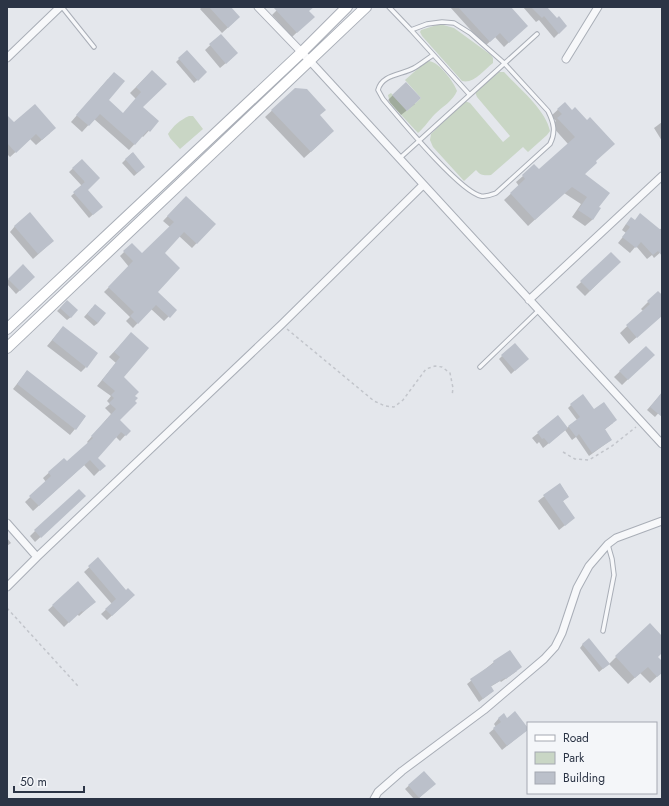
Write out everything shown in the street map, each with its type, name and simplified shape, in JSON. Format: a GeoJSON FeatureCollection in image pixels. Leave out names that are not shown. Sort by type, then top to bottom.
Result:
{"type":"FeatureCollection","features":[{"type":"Feature","properties":{"kind":"street"},"geometry":{"type":"LineString","coordinates":[[7,58],[61,7]]}},
{"type":"Feature","properties":{"kind":"street"},"geometry":{"type":"LineString","coordinates":[[258,7],[400,158],[662,444]]}},
{"type":"Feature","properties":{"kind":"street"},"geometry":{"type":"LineString","coordinates":[[7,329],[301,53],[347,7]]}},
{"type":"Feature","properties":{"kind":"street"},"geometry":{"type":"LineString","coordinates":[[7,348],[366,7]]}},
{"type":"Feature","properties":{"kind":"street"},"geometry":{"type":"LineString","coordinates":[[566,59],[598,7]]}},
{"type":"Feature","properties":{"kind":"street"},"geometry":{"type":"LineString","coordinates":[[530,300],[662,176]]}},
{"type":"Feature","properties":{"kind":"street"},"geometry":{"type":"LineString","coordinates":[[7,587],[282,324],[424,185]]}},
{"type":"Feature","properties":{"kind":"street"},"geometry":{"type":"LineString","coordinates":[[374,799],[378,792],[402,771],[484,710],[544,660],[555,647],[562,633],[580,582],[589,566],[608,544],[616,538],[662,521]]}},
{"type":"Feature","properties":{"kind":"street"},"geometry":{"type":"LineString","coordinates":[[7,523],[37,557]]}},
{"type":"Feature","properties":{"kind":"lane"},"geometry":{"type":"LineString","coordinates":[[61,7],[94,47]]}},
{"type":"Feature","properties":{"kind":"lane"},"geometry":{"type":"LineString","coordinates":[[389,7],[469,94]]}},
{"type":"Feature","properties":{"kind":"lane"},"geometry":{"type":"LineString","coordinates":[[410,30],[427,24],[442,22],[454,23],[470,33],[504,63],[548,111],[553,120],[554,136],[550,144],[501,188],[489,196],[482,197],[473,193],[450,173],[383,99],[378,90],[382,82],[390,77],[413,68],[433,55]]}},
{"type":"Feature","properties":{"kind":"lane"},"geometry":{"type":"LineString","coordinates":[[400,158],[537,34]]}},
{"type":"Feature","properties":{"kind":"lane"},"geometry":{"type":"LineString","coordinates":[[480,367],[539,310]]}},
{"type":"Feature","properties":{"kind":"lane"},"geometry":{"type":"LineString","coordinates":[[603,632],[614,575],[608,544]]}},
{"type":"Feature","properties":{"kind":"path"},"geometry":{"type":"LineString","coordinates":[[282,324],[374,401],[385,406],[394,407],[403,400],[426,369],[435,366],[442,367],[450,373],[454,388],[452,396]]}},
{"type":"Feature","properties":{"kind":"path"},"geometry":{"type":"LineString","coordinates":[[563,452],[575,459],[589,460],[612,446],[642,423]]}},
{"type":"Feature","properties":{"kind":"path"},"geometry":{"type":"LineString","coordinates":[[7,608],[78,686]]}},
{"type":"Feature","properties":{"kind":"green space"},"geometry":{"type":"Polygon","coordinates":[[[440,24],[454,28],[491,55],[493,58],[493,63],[475,78],[462,81],[420,32],[421,30],[440,24]]]}},
{"type":"Feature","properties":{"kind":"green space"},"geometry":{"type":"Polygon","coordinates":[[[429,61],[433,62],[446,73],[457,91],[450,101],[435,114],[418,133],[390,103],[388,95],[391,93],[407,111],[421,98],[405,80],[422,65],[429,61]]]}},
{"type":"Feature","properties":{"kind":"green space"},"geometry":{"type":"Polygon","coordinates":[[[499,72],[504,72],[538,107],[550,131],[528,152],[523,147],[491,175],[482,175],[476,170],[464,181],[433,147],[430,140],[431,134],[465,101],[470,103],[503,142],[510,136],[477,97],[475,92],[499,72]]]}},
{"type":"Feature","properties":{"kind":"green space"},"geometry":{"type":"Polygon","coordinates":[[[189,116],[193,116],[203,129],[180,149],[168,134],[172,128],[189,116]]]}},
{"type":"Feature","properties":{"kind":"building"},"geometry":{"type":"Polygon","coordinates":[[[209,7],[231,7],[240,17],[228,28],[209,7]]]}},
{"type":"Feature","properties":{"kind":"building"},"geometry":{"type":"Polygon","coordinates":[[[273,7],[314,7],[309,11],[315,17],[297,33],[273,7]]]}},
{"type":"Feature","properties":{"kind":"building"},"geometry":{"type":"Polygon","coordinates":[[[458,7],[511,7],[528,26],[509,43],[500,33],[490,42],[458,7]]]}},
{"type":"Feature","properties":{"kind":"building"},"geometry":{"type":"Polygon","coordinates":[[[531,7],[547,7],[557,18],[559,16],[567,26],[559,34],[544,16],[542,18],[531,7]]]}},
{"type":"Feature","properties":{"kind":"building"},"geometry":{"type":"Polygon","coordinates":[[[221,34],[238,53],[226,64],[209,44],[221,34]]]}},
{"type":"Feature","properties":{"kind":"building"},"geometry":{"type":"Polygon","coordinates":[[[187,50],[207,72],[198,81],[178,58],[187,50]]]}},
{"type":"Feature","properties":{"kind":"building"},"geometry":{"type":"Polygon","coordinates":[[[152,70],[167,84],[143,107],[159,121],[150,132],[148,130],[135,145],[100,114],[89,126],[76,115],[114,72],[125,81],[109,100],[123,113],[141,92],[136,87],[152,70]]]}},
{"type":"Feature","properties":{"kind":"building"},"geometry":{"type":"Polygon","coordinates":[[[406,82],[421,98],[407,111],[392,95],[406,82]]]}},
{"type":"Feature","properties":{"kind":"building"},"geometry":{"type":"Polygon","coordinates":[[[295,88],[307,89],[326,110],[320,115],[334,131],[311,152],[271,110],[295,88]]]}},
{"type":"Feature","properties":{"kind":"building"},"geometry":{"type":"Polygon","coordinates":[[[565,102],[572,110],[575,107],[587,120],[590,117],[615,144],[596,161],[597,163],[585,174],[610,193],[599,207],[601,208],[593,220],[578,210],[587,197],[572,187],[535,220],[510,193],[525,179],[522,175],[534,164],[539,169],[575,137],[557,118],[562,114],[557,109],[565,102]]]}},
{"type":"Feature","properties":{"kind":"building"},"geometry":{"type":"Polygon","coordinates":[[[35,104],[56,128],[42,140],[36,134],[16,153],[7,143],[7,115],[14,122],[35,104]]]}},
{"type":"Feature","properties":{"kind":"building"},"geometry":{"type":"Polygon","coordinates":[[[133,152],[145,167],[137,173],[125,159],[133,152]]]}},
{"type":"Feature","properties":{"kind":"building"},"geometry":{"type":"Polygon","coordinates":[[[82,159],[100,178],[88,190],[103,207],[93,215],[73,192],[85,182],[72,168],[82,159]]]}},
{"type":"Feature","properties":{"kind":"building"},"geometry":{"type":"Polygon","coordinates":[[[186,196],[216,224],[197,244],[184,232],[165,253],[180,268],[158,292],[177,310],[170,318],[156,305],[138,324],[130,316],[134,312],[108,287],[133,261],[123,251],[132,243],[142,253],[174,222],[167,216],[186,196]]]}},
{"type":"Feature","properties":{"kind":"building"},"geometry":{"type":"Polygon","coordinates":[[[30,212],[54,241],[38,254],[14,226],[30,212]]]}},
{"type":"Feature","properties":{"kind":"building"},"geometry":{"type":"Polygon","coordinates":[[[640,213],[662,231],[662,256],[658,251],[653,255],[641,242],[636,248],[622,237],[630,227],[626,224],[631,217],[635,220],[640,213]]]}},
{"type":"Feature","properties":{"kind":"building"},"geometry":{"type":"Polygon","coordinates":[[[611,252],[621,262],[590,291],[580,281],[611,252]]]}},
{"type":"Feature","properties":{"kind":"building"},"geometry":{"type":"Polygon","coordinates":[[[23,264],[35,277],[20,291],[8,279],[23,264]]]}},
{"type":"Feature","properties":{"kind":"building"},"geometry":{"type":"Polygon","coordinates":[[[658,291],[662,295],[662,316],[637,338],[626,325],[650,304],[647,301],[658,291]]]}},
{"type":"Feature","properties":{"kind":"building"},"geometry":{"type":"Polygon","coordinates":[[[67,300],[78,310],[71,318],[60,308],[67,300]]]}},
{"type":"Feature","properties":{"kind":"building"},"geometry":{"type":"Polygon","coordinates":[[[95,304],[106,313],[98,323],[87,314],[95,304]]]}},
{"type":"Feature","properties":{"kind":"building"},"geometry":{"type":"Polygon","coordinates":[[[63,326],[98,353],[87,368],[52,340],[63,326]]]}},
{"type":"Feature","properties":{"kind":"building"},"geometry":{"type":"Polygon","coordinates":[[[131,332],[149,348],[124,377],[139,392],[135,396],[138,398],[135,401],[137,403],[120,420],[131,431],[126,436],[121,432],[98,458],[106,466],[100,471],[90,460],[39,506],[29,496],[51,476],[48,472],[64,458],[67,461],[93,438],[91,436],[116,409],[109,403],[114,398],[111,395],[115,391],[102,380],[120,357],[114,352],[131,332]]]}},
{"type":"Feature","properties":{"kind":"building"},"geometry":{"type":"Polygon","coordinates":[[[515,343],[529,359],[515,371],[501,355],[515,343]]]}},
{"type":"Feature","properties":{"kind":"building"},"geometry":{"type":"Polygon","coordinates":[[[646,346],[655,355],[628,380],[619,371],[646,346]]]}},
{"type":"Feature","properties":{"kind":"building"},"geometry":{"type":"Polygon","coordinates":[[[27,370],[86,416],[76,430],[17,384],[27,370]]]}},
{"type":"Feature","properties":{"kind":"building"},"geometry":{"type":"Polygon","coordinates":[[[662,392],[662,417],[650,407],[662,392]]]}},
{"type":"Feature","properties":{"kind":"building"},"geometry":{"type":"Polygon","coordinates":[[[583,394],[594,409],[604,402],[617,420],[605,429],[612,440],[592,453],[579,434],[576,437],[568,426],[580,417],[570,404],[583,394]]]}},
{"type":"Feature","properties":{"kind":"building"},"geometry":{"type":"Polygon","coordinates":[[[558,415],[568,428],[549,444],[544,438],[542,439],[537,432],[558,415]]]}},
{"type":"Feature","properties":{"kind":"building"},"geometry":{"type":"Polygon","coordinates":[[[560,483],[569,497],[563,501],[575,518],[565,526],[543,495],[560,483]]]}},
{"type":"Feature","properties":{"kind":"building"},"geometry":{"type":"Polygon","coordinates":[[[79,489],[86,496],[41,538],[34,530],[79,489]]]}},
{"type":"Feature","properties":{"kind":"building"},"geometry":{"type":"Polygon","coordinates":[[[98,557],[126,590],[128,588],[135,595],[112,616],[105,609],[116,599],[88,566],[98,557]]]}},
{"type":"Feature","properties":{"kind":"building"},"geometry":{"type":"Polygon","coordinates":[[[78,581],[96,602],[83,612],[82,611],[69,623],[52,605],[78,581]]]}},
{"type":"Feature","properties":{"kind":"building"},"geometry":{"type":"Polygon","coordinates":[[[650,623],[662,636],[662,653],[658,657],[662,661],[662,673],[657,677],[648,667],[635,678],[615,656],[650,623]]]}},
{"type":"Feature","properties":{"kind":"building"},"geometry":{"type":"Polygon","coordinates":[[[589,638],[610,664],[603,669],[582,644],[589,638]]]}},
{"type":"Feature","properties":{"kind":"building"},"geometry":{"type":"Polygon","coordinates":[[[510,650],[522,667],[506,679],[505,678],[491,686],[494,691],[483,699],[470,679],[510,650]]]}},
{"type":"Feature","properties":{"kind":"building"},"geometry":{"type":"Polygon","coordinates":[[[515,711],[527,727],[527,731],[507,746],[493,728],[501,722],[498,718],[504,713],[507,718],[515,711]]]}},
{"type":"Feature","properties":{"kind":"building"},"geometry":{"type":"Polygon","coordinates":[[[424,771],[436,784],[419,798],[408,785],[424,771]]]}}]}
